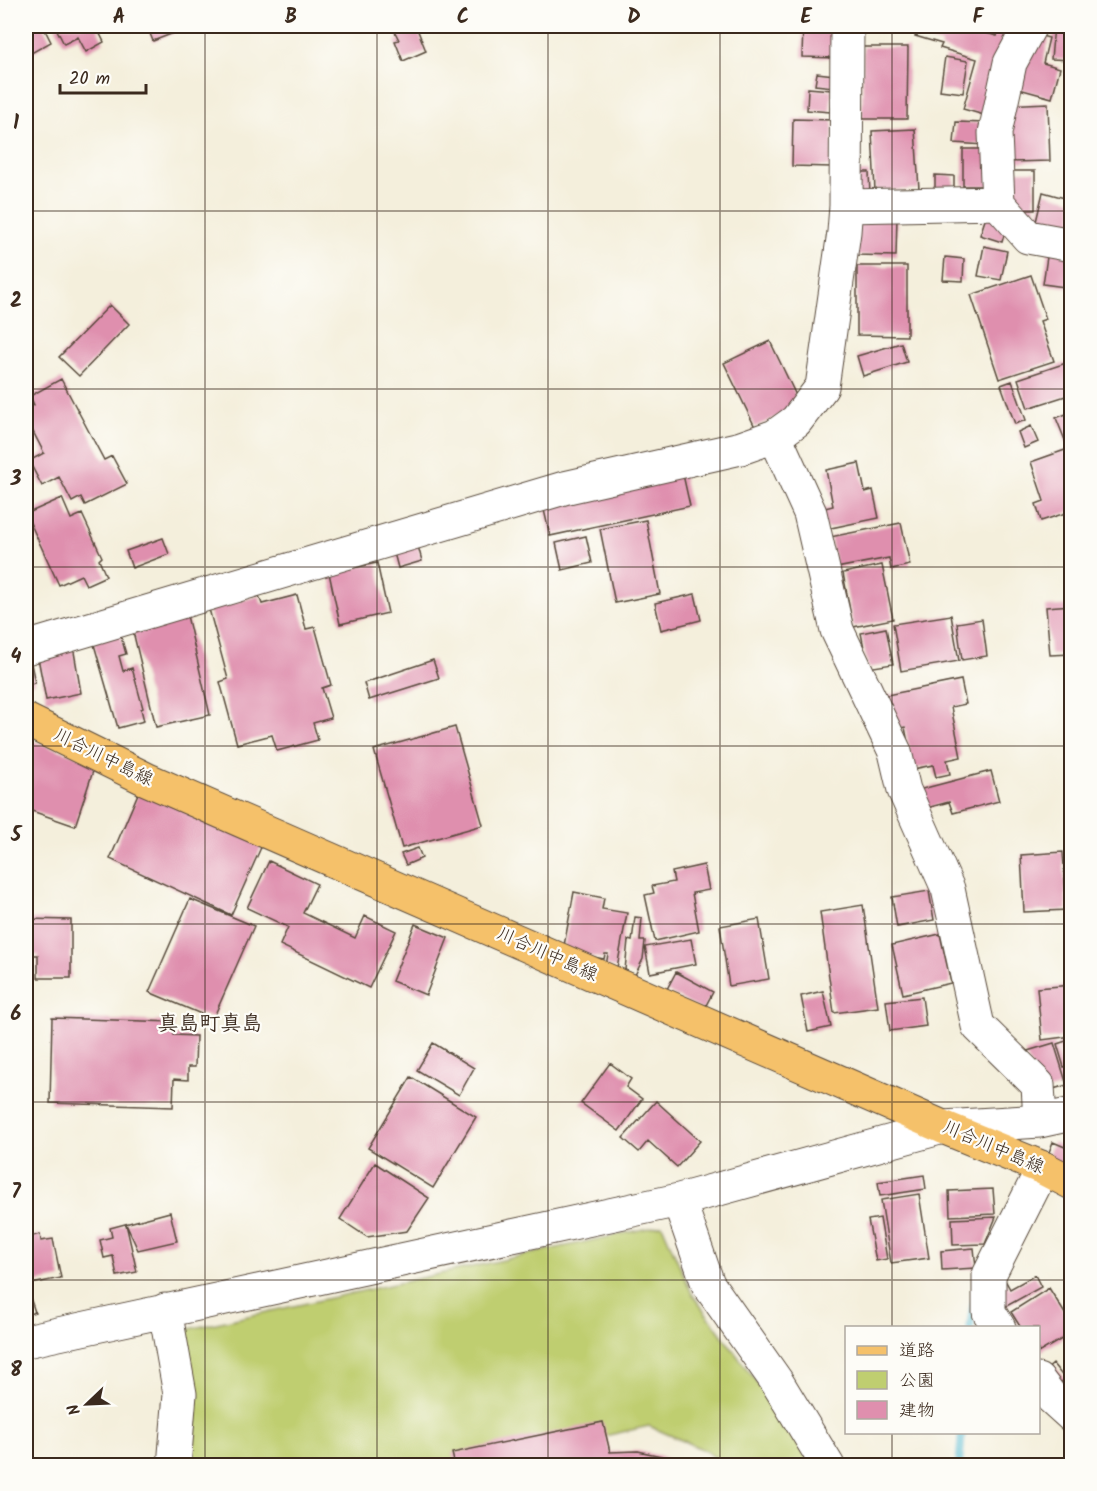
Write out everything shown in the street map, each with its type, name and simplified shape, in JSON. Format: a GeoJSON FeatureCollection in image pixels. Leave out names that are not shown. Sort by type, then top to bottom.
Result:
{"type":"FeatureCollection","features":[{"type":"Feature","properties":{"kind":"main road","name":"川合川中島線"},"geometry":{"type":"LineString","coordinates":[[26,720],[146,780],[943,1127],[1043,1168],[1071,1183]]}},
{"type":"Feature","properties":{"kind":"street"},"geometry":{"type":"LineString","coordinates":[[26,648],[564,488],[741,448],[775,436],[796,421],[822,387],[844,232],[847,26]]}},
{"type":"Feature","properties":{"kind":"street"},"geometry":{"type":"LineString","coordinates":[[1030,26],[1010,63],[995,133],[998,203],[1028,237],[1071,245]]}},
{"type":"Feature","properties":{"kind":"street"},"geometry":{"type":"LineString","coordinates":[[846,206],[998,203]]}},
{"type":"Feature","properties":{"kind":"street"},"geometry":{"type":"LineString","coordinates":[[775,436],[810,513],[837,630],[895,752],[904,790],[948,889],[978,1026],[1038,1085],[1040,1121]]}},
{"type":"Feature","properties":{"kind":"street"},"geometry":{"type":"LineString","coordinates":[[26,1341],[679,1200],[943,1127],[1040,1121],[1071,1114]]}},
{"type":"Feature","properties":{"kind":"street"},"geometry":{"type":"LineString","coordinates":[[998,1326],[989,1312],[989,1275],[1043,1168]]}},
{"type":"Feature","properties":{"kind":"street"},"geometry":{"type":"LineString","coordinates":[[679,1200],[708,1284],[777,1382],[828,1466]]}},
{"type":"Feature","properties":{"kind":"street"},"geometry":{"type":"LineString","coordinates":[[165,1310],[180,1394],[174,1466]]}},
{"type":"Feature","properties":{"kind":"street"},"geometry":{"type":"LineString","coordinates":[[1040,1383],[1071,1416]]}},
{"type":"Feature","properties":{"kind":"green space"},"geometry":{"type":"Polygon","coordinates":[[[662,1225],[692,1294],[780,1414],[813,1465],[726,1465],[704,1450],[649,1426],[474,1465],[189,1465],[180,1331],[662,1225]]]}},
{"type":"Feature","properties":{"kind":"building"},"geometry":{"type":"Polygon","coordinates":[[[26,26],[43,26],[51,42],[26,56],[26,26]]]}},
{"type":"Feature","properties":{"kind":"building"},"geometry":{"type":"Polygon","coordinates":[[[55,26],[106,26],[98,30],[104,42],[86,52],[78,37],[64,44],[55,26]]]}},
{"type":"Feature","properties":{"kind":"building"},"geometry":{"type":"Polygon","coordinates":[[[147,26],[192,26],[153,41],[147,26]]]}},
{"type":"Feature","properties":{"kind":"building"},"geometry":{"type":"Polygon","coordinates":[[[416,26],[426,51],[403,61],[395,41],[399,40],[393,28],[416,26]]]}},
{"type":"Feature","properties":{"kind":"building"},"geometry":{"type":"Polygon","coordinates":[[[803,26],[837,26],[836,58],[802,57],[803,26]]]}},
{"type":"Feature","properties":{"kind":"building"},"geometry":{"type":"Polygon","coordinates":[[[919,26],[937,26],[954,31],[955,26],[961,26],[997,36],[1000,26],[1018,26],[991,117],[963,109],[977,59],[940,48],[942,44],[915,36],[919,26]]]}},
{"type":"Feature","properties":{"kind":"building"},"geometry":{"type":"Polygon","coordinates":[[[1054,26],[1072,26],[1072,60],[1051,59],[1054,26]]]}},
{"type":"Feature","properties":{"kind":"building"},"geometry":{"type":"Polygon","coordinates":[[[1030,33],[1049,38],[1043,63],[1060,68],[1052,98],[1019,89],[1030,33]]]}},
{"type":"Feature","properties":{"kind":"building"},"geometry":{"type":"Polygon","coordinates":[[[863,47],[908,47],[907,119],[862,119],[863,47]]]}},
{"type":"Feature","properties":{"kind":"building"},"geometry":{"type":"Polygon","coordinates":[[[945,57],[968,61],[963,93],[940,90],[945,57]]]}},
{"type":"Feature","properties":{"kind":"building"},"geometry":{"type":"Polygon","coordinates":[[[817,73],[834,75],[833,87],[815,85],[817,73]]]}},
{"type":"Feature","properties":{"kind":"building"},"geometry":{"type":"Polygon","coordinates":[[[808,88],[832,90],[830,112],[807,110],[808,88]]]}},
{"type":"Feature","properties":{"kind":"building"},"geometry":{"type":"Polygon","coordinates":[[[1048,103],[1050,161],[1007,162],[1005,105],[1048,103]]]}},
{"type":"Feature","properties":{"kind":"building"},"geometry":{"type":"Polygon","coordinates":[[[793,119],[833,120],[832,167],[792,166],[793,119]]]}},
{"type":"Feature","properties":{"kind":"building"},"geometry":{"type":"Polygon","coordinates":[[[956,122],[986,123],[985,145],[954,143],[956,122]]]}},
{"type":"Feature","properties":{"kind":"building"},"geometry":{"type":"Polygon","coordinates":[[[915,129],[919,189],[875,191],[872,131],[915,129]]]}},
{"type":"Feature","properties":{"kind":"building"},"geometry":{"type":"Polygon","coordinates":[[[963,149],[989,149],[990,186],[963,186],[963,149]]]}},
{"type":"Feature","properties":{"kind":"building"},"geometry":{"type":"Polygon","coordinates":[[[1013,171],[1035,171],[1035,210],[1012,210],[1013,171]]]}},
{"type":"Feature","properties":{"kind":"building"},"geometry":{"type":"Polygon","coordinates":[[[856,172],[869,172],[870,195],[856,195],[856,172]]]}},
{"type":"Feature","properties":{"kind":"building"},"geometry":{"type":"Polygon","coordinates":[[[935,175],[954,176],[954,193],[935,192],[935,175]]]}},
{"type":"Feature","properties":{"kind":"building"},"geometry":{"type":"Polygon","coordinates":[[[1043,192],[1072,200],[1072,235],[1035,226],[1043,192]]]}},
{"type":"Feature","properties":{"kind":"building"},"geometry":{"type":"Polygon","coordinates":[[[987,214],[1008,221],[1002,242],[980,235],[987,214]]]}},
{"type":"Feature","properties":{"kind":"building"},"geometry":{"type":"Polygon","coordinates":[[[857,216],[897,216],[896,256],[857,255],[857,216]]]}},
{"type":"Feature","properties":{"kind":"building"},"geometry":{"type":"Polygon","coordinates":[[[984,246],[1007,251],[1001,280],[978,276],[984,246]]]}},
{"type":"Feature","properties":{"kind":"building"},"geometry":{"type":"Polygon","coordinates":[[[1048,250],[1072,254],[1072,288],[1043,284],[1048,250]]]}},
{"type":"Feature","properties":{"kind":"building"},"geometry":{"type":"Polygon","coordinates":[[[945,257],[964,259],[963,281],[943,280],[945,257]]]}},
{"type":"Feature","properties":{"kind":"building"},"geometry":{"type":"Polygon","coordinates":[[[857,266],[907,266],[907,336],[857,335],[857,266]]]}},
{"type":"Feature","properties":{"kind":"building"},"geometry":{"type":"Polygon","coordinates":[[[1031,275],[1046,319],[1040,321],[1054,361],[999,379],[971,295],[1031,275]]]}},
{"type":"Feature","properties":{"kind":"building"},"geometry":{"type":"Polygon","coordinates":[[[110,305],[129,324],[79,376],[59,357],[110,305]]]}},
{"type":"Feature","properties":{"kind":"building"},"geometry":{"type":"Polygon","coordinates":[[[770,341],[801,406],[755,427],[724,363],[770,341]]]}},
{"type":"Feature","properties":{"kind":"building"},"geometry":{"type":"Polygon","coordinates":[[[901,343],[907,362],[863,376],[857,356],[901,343]]]}},
{"type":"Feature","properties":{"kind":"building"},"geometry":{"type":"Polygon","coordinates":[[[1072,361],[1072,394],[1028,408],[1018,379],[1072,361]]]}},
{"type":"Feature","properties":{"kind":"building"},"geometry":{"type":"Polygon","coordinates":[[[61,379],[104,460],[112,456],[127,484],[85,505],[81,497],[72,502],[59,477],[42,486],[29,461],[44,453],[26,418],[26,410],[34,405],[30,396],[61,379]]]}},
{"type":"Feature","properties":{"kind":"building"},"geometry":{"type":"Polygon","coordinates":[[[1012,381],[1026,420],[1015,424],[1001,385],[1012,381]]]}},
{"type":"Feature","properties":{"kind":"building"},"geometry":{"type":"Polygon","coordinates":[[[1071,412],[1071,455],[1056,418],[1071,412]]]}},
{"type":"Feature","properties":{"kind":"building"},"geometry":{"type":"Polygon","coordinates":[[[1031,426],[1038,442],[1024,448],[1018,432],[1031,426]]]}},
{"type":"Feature","properties":{"kind":"building"},"geometry":{"type":"Polygon","coordinates":[[[1065,450],[1072,468],[1072,511],[1041,521],[1036,504],[1044,501],[1031,462],[1065,450]]]}},
{"type":"Feature","properties":{"kind":"building"},"geometry":{"type":"Polygon","coordinates":[[[859,463],[865,492],[873,490],[879,518],[826,529],[821,509],[833,506],[826,470],[859,463]]]}},
{"type":"Feature","properties":{"kind":"building"},"geometry":{"type":"Polygon","coordinates":[[[682,470],[690,506],[550,536],[542,501],[682,470]]]}},
{"type":"Feature","properties":{"kind":"building"},"geometry":{"type":"Polygon","coordinates":[[[62,498],[71,519],[82,514],[102,557],[99,560],[106,576],[86,585],[81,575],[59,585],[26,514],[62,498]]]}},
{"type":"Feature","properties":{"kind":"building"},"geometry":{"type":"Polygon","coordinates":[[[646,520],[660,594],[615,603],[600,529],[646,520]]]}},
{"type":"Feature","properties":{"kind":"building"},"geometry":{"type":"Polygon","coordinates":[[[901,523],[910,565],[891,569],[889,558],[836,568],[830,537],[901,523]]]}},
{"type":"Feature","properties":{"kind":"building"},"geometry":{"type":"Polygon","coordinates":[[[586,536],[592,563],[562,570],[556,543],[586,536]]]}},
{"type":"Feature","properties":{"kind":"building"},"geometry":{"type":"Polygon","coordinates":[[[163,538],[169,554],[132,568],[126,551],[163,538]]]}},
{"type":"Feature","properties":{"kind":"building"},"geometry":{"type":"Polygon","coordinates":[[[416,538],[422,561],[398,568],[392,545],[416,538]]]}},
{"type":"Feature","properties":{"kind":"building"},"geometry":{"type":"Polygon","coordinates":[[[377,563],[388,613],[340,624],[329,573],[377,563]]]}},
{"type":"Feature","properties":{"kind":"building"},"geometry":{"type":"Polygon","coordinates":[[[882,565],[893,619],[853,627],[843,573],[882,565]]]}},
{"type":"Feature","properties":{"kind":"building"},"geometry":{"type":"Polygon","coordinates":[[[695,594],[701,620],[661,630],[655,603],[695,594]]]}},
{"type":"Feature","properties":{"kind":"building"},"geometry":{"type":"Polygon","coordinates":[[[297,595],[306,629],[315,627],[331,685],[322,688],[331,718],[313,723],[318,740],[277,751],[272,735],[237,744],[220,682],[228,679],[209,609],[259,596],[262,604],[297,595]]]}},
{"type":"Feature","properties":{"kind":"building"},"geometry":{"type":"Polygon","coordinates":[[[1072,605],[1072,654],[1050,655],[1046,607],[1072,605]]]}},
{"type":"Feature","properties":{"kind":"building"},"geometry":{"type":"Polygon","coordinates":[[[186,611],[210,715],[156,727],[131,623],[186,611]]]}},
{"type":"Feature","properties":{"kind":"building"},"geometry":{"type":"Polygon","coordinates":[[[951,615],[959,661],[901,671],[893,624],[951,615]]]}},
{"type":"Feature","properties":{"kind":"building"},"geometry":{"type":"Polygon","coordinates":[[[982,619],[987,656],[962,660],[957,623],[982,619]]]}},
{"type":"Feature","properties":{"kind":"building"},"geometry":{"type":"Polygon","coordinates":[[[117,623],[126,654],[119,656],[123,671],[132,668],[143,708],[141,709],[144,721],[118,728],[93,641],[117,623]]]}},
{"type":"Feature","properties":{"kind":"building"},"geometry":{"type":"Polygon","coordinates":[[[886,628],[893,664],[868,668],[861,633],[886,628]]]}},
{"type":"Feature","properties":{"kind":"building"},"geometry":{"type":"Polygon","coordinates":[[[72,640],[81,693],[46,700],[36,647],[72,640]]]}},
{"type":"Feature","properties":{"kind":"building"},"geometry":{"type":"Polygon","coordinates":[[[29,654],[35,683],[26,685],[26,655],[29,654]]]}},
{"type":"Feature","properties":{"kind":"building"},"geometry":{"type":"Polygon","coordinates":[[[433,660],[439,678],[369,700],[364,683],[433,660]]]}},
{"type":"Feature","properties":{"kind":"building"},"geometry":{"type":"Polygon","coordinates":[[[961,680],[966,704],[951,707],[961,757],[947,760],[950,774],[936,777],[933,765],[913,769],[905,727],[889,730],[882,696],[961,680]]]}},
{"type":"Feature","properties":{"kind":"building"},"geometry":{"type":"Polygon","coordinates":[[[455,727],[483,825],[402,848],[374,750],[455,727]]]}},
{"type":"Feature","properties":{"kind":"building"},"geometry":{"type":"Polygon","coordinates":[[[26,739],[96,762],[75,826],[26,809],[26,739]]]}},
{"type":"Feature","properties":{"kind":"building"},"geometry":{"type":"Polygon","coordinates":[[[991,771],[999,801],[953,813],[949,802],[923,809],[918,790],[991,771]]]}},
{"type":"Feature","properties":{"kind":"building"},"geometry":{"type":"Polygon","coordinates":[[[140,789],[263,843],[231,915],[110,859],[140,789]]]}},
{"type":"Feature","properties":{"kind":"building"},"geometry":{"type":"Polygon","coordinates":[[[418,848],[422,858],[406,865],[401,854],[418,848]]]}},
{"type":"Feature","properties":{"kind":"building"},"geometry":{"type":"Polygon","coordinates":[[[1063,852],[1067,910],[1024,912],[1021,855],[1063,852]]]}},
{"type":"Feature","properties":{"kind":"building"},"geometry":{"type":"Polygon","coordinates":[[[269,861],[317,884],[303,913],[355,938],[365,916],[396,931],[369,988],[280,945],[288,927],[247,908],[269,861]]]}},
{"type":"Feature","properties":{"kind":"building"},"geometry":{"type":"Polygon","coordinates":[[[704,865],[709,890],[692,893],[699,931],[655,941],[645,895],[654,893],[652,886],[674,882],[672,872],[704,865]]]}},
{"type":"Feature","properties":{"kind":"building"},"geometry":{"type":"Polygon","coordinates":[[[929,891],[934,920],[897,927],[892,897],[929,891]]]}},
{"type":"Feature","properties":{"kind":"building"},"geometry":{"type":"Polygon","coordinates":[[[574,892],[604,898],[602,909],[627,913],[617,968],[606,966],[608,954],[605,954],[604,959],[563,951],[574,892]]]}},
{"type":"Feature","properties":{"kind":"building"},"geometry":{"type":"Polygon","coordinates":[[[190,899],[254,926],[213,1019],[149,992],[190,899]]]}},
{"type":"Feature","properties":{"kind":"building"},"geometry":{"type":"Polygon","coordinates":[[[863,905],[878,1007],[834,1013],[820,912],[863,905]]]}},
{"type":"Feature","properties":{"kind":"building"},"geometry":{"type":"Polygon","coordinates":[[[635,917],[642,918],[640,941],[645,941],[643,959],[635,975],[625,970],[628,940],[632,941],[635,917]]]}},
{"type":"Feature","properties":{"kind":"building"},"geometry":{"type":"Polygon","coordinates":[[[26,919],[71,920],[71,978],[38,978],[38,955],[26,955],[26,919]]]}},
{"type":"Feature","properties":{"kind":"building"},"geometry":{"type":"Polygon","coordinates":[[[759,919],[769,979],[729,986],[720,926],[759,919]]]}},
{"type":"Feature","properties":{"kind":"building"},"geometry":{"type":"Polygon","coordinates":[[[415,924],[448,938],[426,995],[392,981],[415,924]]]}},
{"type":"Feature","properties":{"kind":"building"},"geometry":{"type":"Polygon","coordinates":[[[940,934],[951,983],[903,994],[892,945],[940,934]]]}},
{"type":"Feature","properties":{"kind":"building"},"geometry":{"type":"Polygon","coordinates":[[[691,939],[696,964],[650,973],[645,947],[691,939]]]}},
{"type":"Feature","properties":{"kind":"building"},"geometry":{"type":"Polygon","coordinates":[[[676,972],[713,992],[703,1011],[666,991],[676,972]]]}},
{"type":"Feature","properties":{"kind":"building"},"geometry":{"type":"Polygon","coordinates":[[[1072,985],[1072,1036],[1042,1040],[1037,988],[1072,985]]]}},
{"type":"Feature","properties":{"kind":"building"},"geometry":{"type":"Polygon","coordinates":[[[823,991],[831,1027],[808,1032],[801,996],[823,991]]]}},
{"type":"Feature","properties":{"kind":"building"},"geometry":{"type":"Polygon","coordinates":[[[922,997],[926,1026],[890,1031],[886,1001],[922,997]]]}},
{"type":"Feature","properties":{"kind":"building"},"geometry":{"type":"Polygon","coordinates":[[[52,1018],[174,1022],[174,1035],[196,1036],[195,1067],[188,1067],[188,1080],[174,1079],[173,1107],[50,1103],[52,1018]]]}},
{"type":"Feature","properties":{"kind":"building"},"geometry":{"type":"Polygon","coordinates":[[[1072,1039],[1072,1065],[1064,1067],[1057,1044],[1072,1039]]]}},
{"type":"Feature","properties":{"kind":"building"},"geometry":{"type":"Polygon","coordinates":[[[433,1043],[474,1068],[459,1095],[417,1070],[433,1043]]]}},
{"type":"Feature","properties":{"kind":"building"},"geometry":{"type":"Polygon","coordinates":[[[1054,1043],[1067,1085],[1043,1092],[1024,1052],[1054,1043]]]}},
{"type":"Feature","properties":{"kind":"building"},"geometry":{"type":"Polygon","coordinates":[[[610,1063],[631,1079],[626,1087],[642,1099],[619,1131],[581,1103],[610,1063]]]}},
{"type":"Feature","properties":{"kind":"building"},"geometry":{"type":"Polygon","coordinates":[[[411,1077],[476,1117],[433,1188],[368,1148],[411,1077]]]}},
{"type":"Feature","properties":{"kind":"building"},"geometry":{"type":"Polygon","coordinates":[[[656,1101],[700,1141],[677,1167],[648,1141],[639,1152],[623,1138],[656,1101]]]}},
{"type":"Feature","properties":{"kind":"building"},"geometry":{"type":"Polygon","coordinates":[[[1053,1142],[1072,1150],[1072,1177],[1044,1165],[1053,1142]]]}},
{"type":"Feature","properties":{"kind":"building"},"geometry":{"type":"Polygon","coordinates":[[[375,1163],[429,1198],[407,1231],[367,1237],[340,1219],[375,1163]]]}},
{"type":"Feature","properties":{"kind":"building"},"geometry":{"type":"Polygon","coordinates":[[[924,1175],[926,1189],[880,1196],[878,1182],[924,1175]]]}},
{"type":"Feature","properties":{"kind":"building"},"geometry":{"type":"Polygon","coordinates":[[[993,1189],[995,1214],[950,1216],[949,1191],[993,1189]]]}},
{"type":"Feature","properties":{"kind":"building"},"geometry":{"type":"Polygon","coordinates":[[[919,1194],[929,1258],[891,1263],[881,1200],[919,1194]]]}},
{"type":"Feature","properties":{"kind":"building"},"geometry":{"type":"Polygon","coordinates":[[[170,1212],[177,1241],[138,1250],[126,1224],[137,1272],[117,1276],[113,1256],[104,1258],[100,1240],[112,1237],[110,1228],[170,1212]]]}},
{"type":"Feature","properties":{"kind":"building"},"geometry":{"type":"Polygon","coordinates":[[[996,1217],[985,1244],[953,1245],[952,1219],[996,1217]]]}},
{"type":"Feature","properties":{"kind":"building"},"geometry":{"type":"Polygon","coordinates":[[[880,1218],[887,1259],[876,1261],[868,1220],[880,1218]]]}},
{"type":"Feature","properties":{"kind":"building"},"geometry":{"type":"Polygon","coordinates":[[[40,1234],[41,1241],[53,1239],[61,1278],[26,1285],[26,1238],[40,1234]]]}},
{"type":"Feature","properties":{"kind":"building"},"geometry":{"type":"Polygon","coordinates":[[[974,1248],[976,1268],[942,1270],[941,1251],[974,1248]]]}},
{"type":"Feature","properties":{"kind":"building"},"geometry":{"type":"Polygon","coordinates":[[[1035,1275],[1041,1287],[1003,1308],[1003,1276],[1010,1289],[1035,1275]]]}},
{"type":"Feature","properties":{"kind":"building"},"geometry":{"type":"Polygon","coordinates":[[[26,1286],[35,1312],[26,1315],[26,1286]]]}},
{"type":"Feature","properties":{"kind":"building"},"geometry":{"type":"Polygon","coordinates":[[[1049,1288],[1072,1325],[1072,1333],[1040,1352],[1040,1326],[1020,1326],[1011,1312],[1049,1288]]]}},
{"type":"Feature","properties":{"kind":"building"},"geometry":{"type":"Polygon","coordinates":[[[1053,1364],[1065,1379],[1057,1386],[1045,1371],[1053,1364]]]}},
{"type":"Feature","properties":{"kind":"building"},"geometry":{"type":"Polygon","coordinates":[[[603,1422],[610,1452],[638,1451],[661,1456],[681,1466],[455,1466],[452,1453],[603,1422]]]}},
{"type":"Feature","properties":{"kind":"waterway"},"geometry":{"type":"LineString","coordinates":[[970,1326],[974,1301]]}},
{"type":"Feature","properties":{"kind":"waterway"},"geometry":{"type":"LineString","coordinates":[[959,1466],[962,1434]]}},
{"type":"Feature","properties":{"kind":"district","name":"真島町真島"},"geometry":{"type":"Point","coordinates":[210,1024]}}]}
